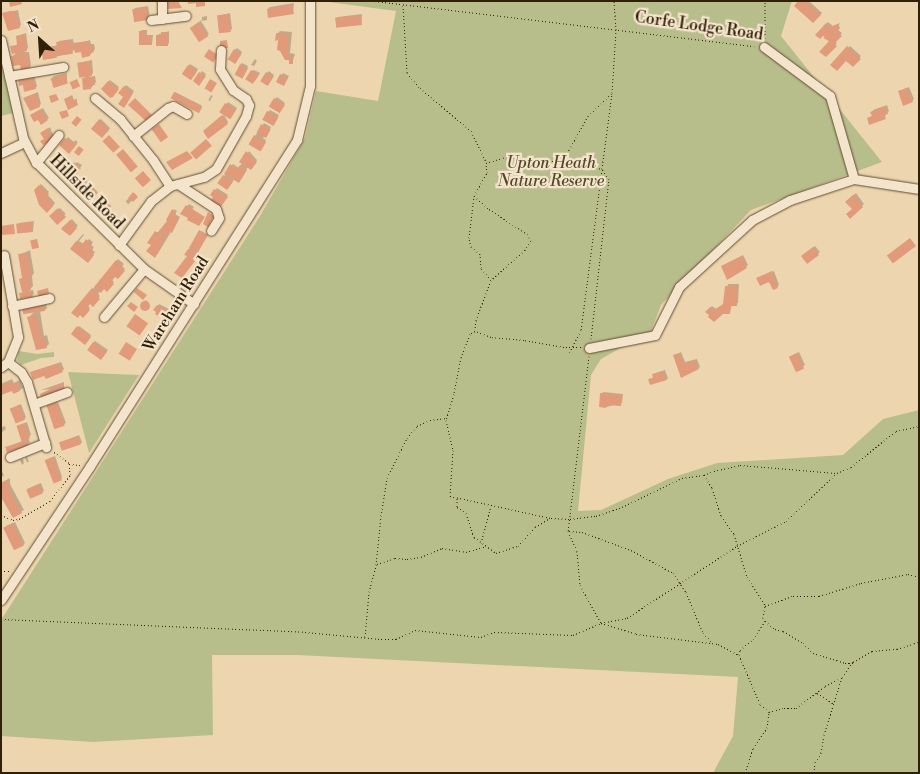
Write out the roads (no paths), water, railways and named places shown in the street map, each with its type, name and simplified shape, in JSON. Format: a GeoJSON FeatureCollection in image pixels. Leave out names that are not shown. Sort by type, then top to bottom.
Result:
{"type":"FeatureCollection","features":[{"type":"Feature","properties":{"kind":"street"},"geometry":{"type":"LineString","coordinates":[[162,1],[162,18]]}},
{"type":"Feature","properties":{"kind":"street","name":"Wareham Road"},"geometry":{"type":"LineString","coordinates":[[1,600],[194,304],[296,140],[310,86],[310,1]]}},
{"type":"Feature","properties":{"kind":"street"},"geometry":{"type":"LineString","coordinates":[[151,20],[186,16]]}},
{"type":"Feature","properties":{"kind":"street","name":"Hillside Road"},"geometry":{"type":"LineString","coordinates":[[1,40],[25,142],[36,163],[144,269],[194,304]]}},
{"type":"Feature","properties":{"kind":"street","name":"Corfe Lodge Road"},"geometry":{"type":"LineString","coordinates":[[764,47],[830,96],[854,179]]}},
{"type":"Feature","properties":{"kind":"street"},"geometry":{"type":"LineString","coordinates":[[118,245],[151,201],[174,185],[204,177],[216,169],[246,116],[249,105],[246,99],[233,90],[220,69],[221,50]]}},
{"type":"Feature","properties":{"kind":"street"},"geometry":{"type":"LineString","coordinates":[[9,76],[63,66]]}},
{"type":"Feature","properties":{"kind":"street"},"geometry":{"type":"LineString","coordinates":[[95,98],[120,119],[174,185],[216,209],[219,218],[211,231]]}},
{"type":"Feature","properties":{"kind":"street"},"geometry":{"type":"LineString","coordinates":[[133,136],[168,108],[173,106],[187,114]]}},
{"type":"Feature","properties":{"kind":"street"},"geometry":{"type":"LineString","coordinates":[[36,163],[60,135]]}},
{"type":"Feature","properties":{"kind":"street"},"geometry":{"type":"LineString","coordinates":[[1,153],[25,142]]}},
{"type":"Feature","properties":{"kind":"street"},"geometry":{"type":"LineString","coordinates":[[590,348],[655,335],[679,287],[752,220],[790,200],[854,179],[919,189]]}},
{"type":"Feature","properties":{"kind":"street"},"geometry":{"type":"LineString","coordinates":[[4,255],[18,337],[5,364],[21,372],[27,382],[46,445],[10,457]]}},
{"type":"Feature","properties":{"kind":"street"},"geometry":{"type":"LineString","coordinates":[[104,318],[144,269]]}},
{"type":"Feature","properties":{"kind":"street"},"geometry":{"type":"LineString","coordinates":[[12,306],[49,298]]}},
{"type":"Feature","properties":{"kind":"street"},"geometry":{"type":"LineString","coordinates":[[34,404],[67,392]]}},
{"type":"Feature","properties":{"kind":"park label","name":"Upton Heath Nature Reserve"},"geometry":{"type":"Point","coordinates":[551,172]}}]}
